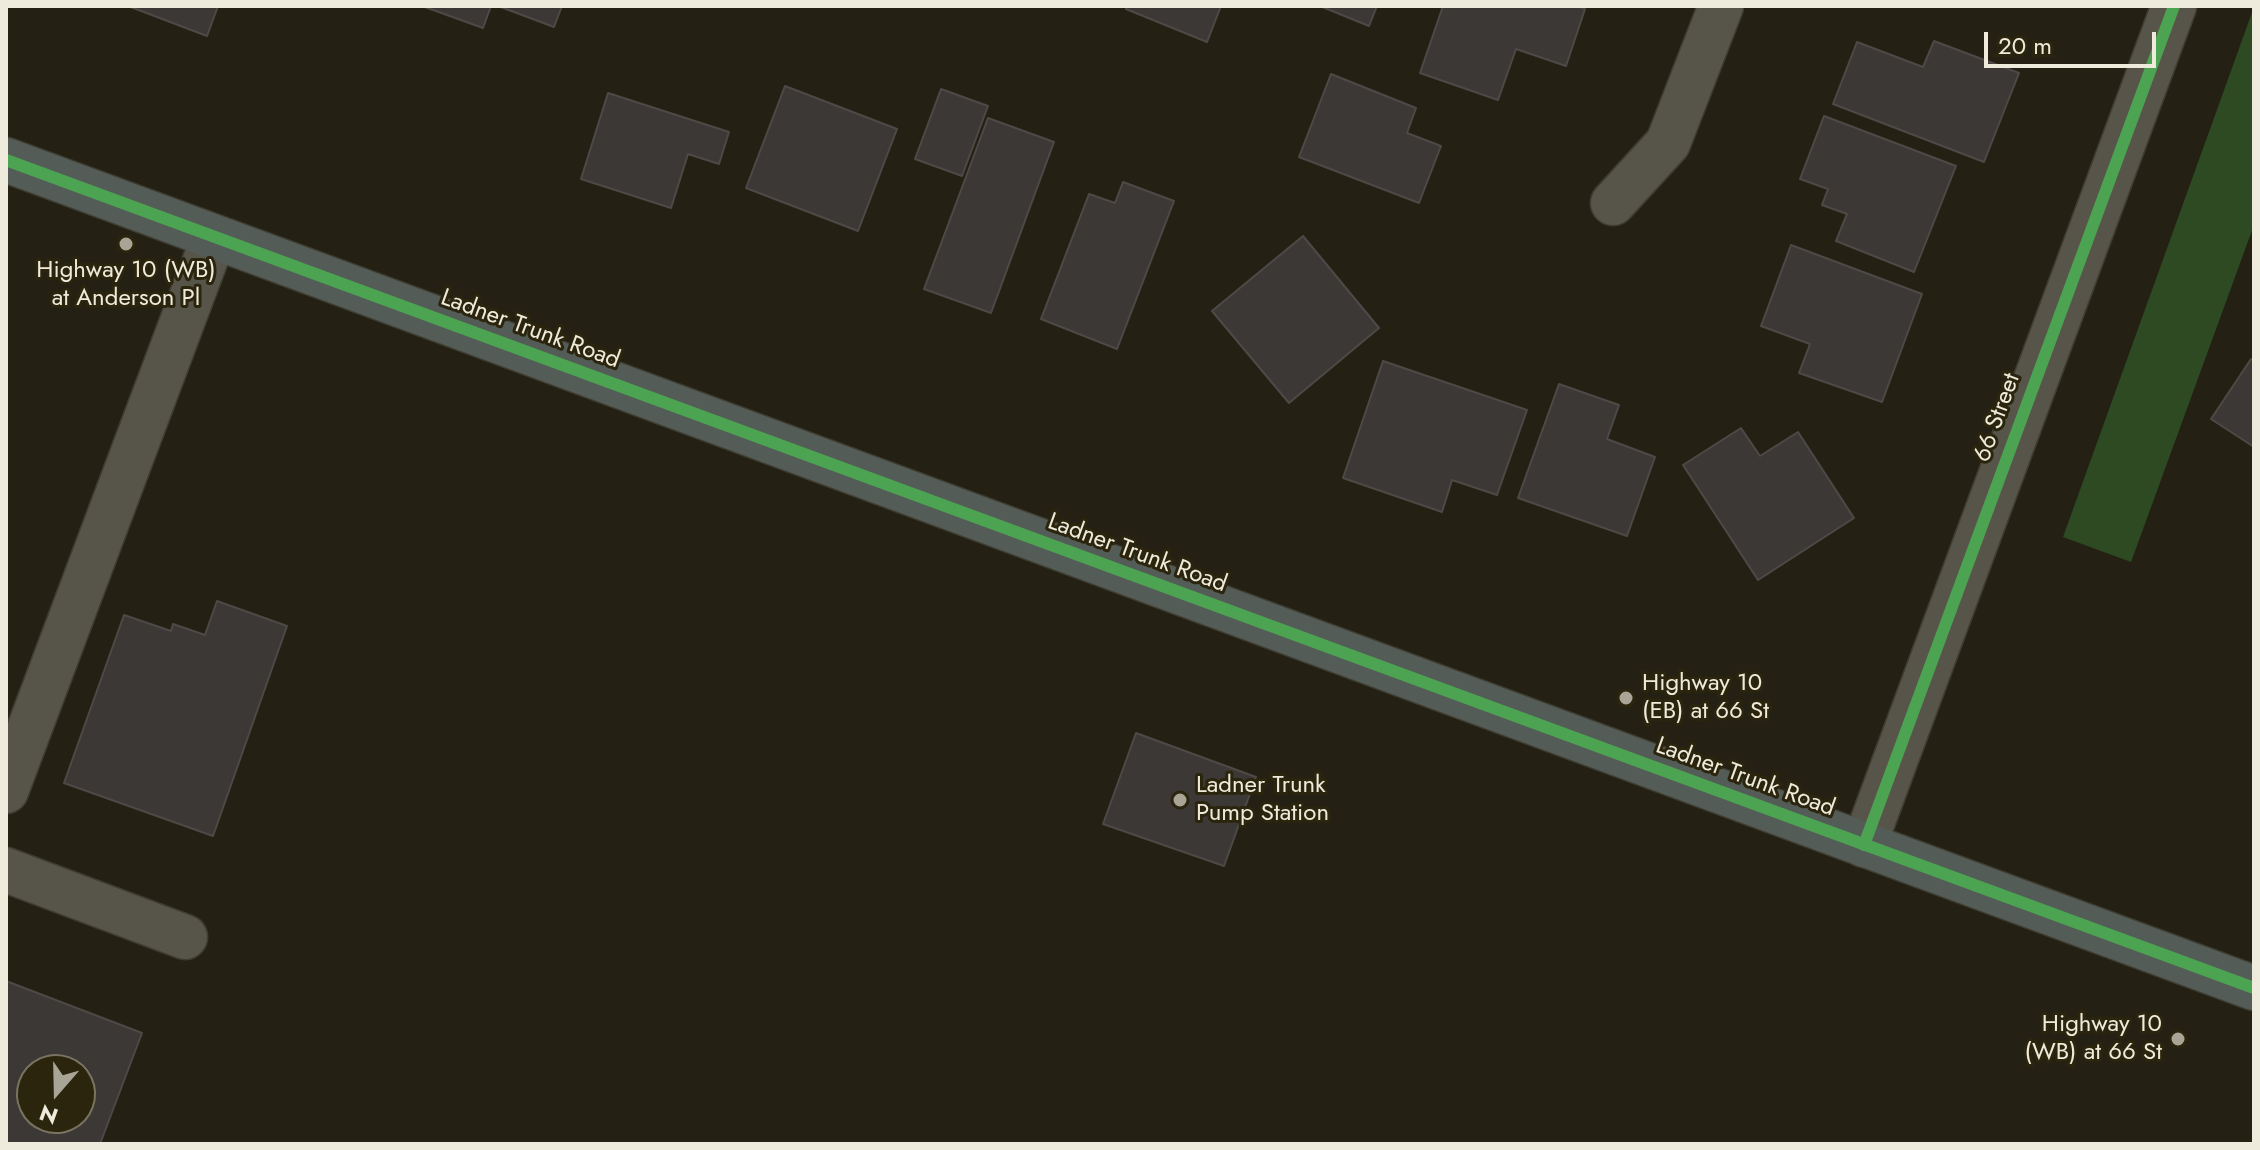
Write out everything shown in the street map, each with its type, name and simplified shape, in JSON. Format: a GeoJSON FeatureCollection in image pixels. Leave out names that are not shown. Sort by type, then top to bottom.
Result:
{"type":"FeatureCollection","features":[{"type":"Feature","properties":{"kind":"main road","name":"Ladner Trunk Road"},"geometry":{"type":"LineString","coordinates":[[6,160],[2254,988]]}},
{"type":"Feature","properties":{"kind":"street"},"geometry":{"type":"LineString","coordinates":[[1613,203],[1668,143],[1721,6]]}},
{"type":"Feature","properties":{"kind":"street","name":"66 Street"},"geometry":{"type":"LineString","coordinates":[[1864,845],[2173,6]]}},
{"type":"Feature","properties":{"kind":"street"},"geometry":{"type":"LineString","coordinates":[[6,791],[214,237]]}},
{"type":"Feature","properties":{"kind":"street"},"geometry":{"type":"LineString","coordinates":[[6,870],[185,937]]}},
{"type":"Feature","properties":{"kind":"green space"},"geometry":{"type":"Polygon","coordinates":[[[2254,7],[2254,225],[2131,562],[2063,537],[2254,7]]]}},
{"type":"Feature","properties":{"kind":"building"},"geometry":{"type":"Polygon","coordinates":[[[128,6],[218,6],[207,36],[128,6]]]}},
{"type":"Feature","properties":{"kind":"building"},"geometry":{"type":"Polygon","coordinates":[[[422,6],[491,6],[483,28],[422,6]]]}},
{"type":"Feature","properties":{"kind":"building"},"geometry":{"type":"Polygon","coordinates":[[[498,6],[562,6],[554,27],[498,6]]]}},
{"type":"Feature","properties":{"kind":"building"},"geometry":{"type":"Polygon","coordinates":[[[1127,6],[1221,6],[1207,42],[1126,9],[1127,6]]]}},
{"type":"Feature","properties":{"kind":"building"},"geometry":{"type":"Polygon","coordinates":[[[1320,6],[1377,6],[1369,26],[1320,6]]]}},
{"type":"Feature","properties":{"kind":"building"},"geometry":{"type":"Polygon","coordinates":[[[1443,6],[1577,6],[1585,9],[1566,66],[1516,49],[1498,100],[1420,73],[1443,6]]]}},
{"type":"Feature","properties":{"kind":"building"},"geometry":{"type":"Polygon","coordinates":[[[1934,41],[2019,73],[1984,162],[1833,104],[1857,42],[1923,67],[1934,41]]]}},
{"type":"Feature","properties":{"kind":"building"},"geometry":{"type":"Polygon","coordinates":[[[1331,74],[1416,108],[1407,133],[1441,146],[1419,203],[1299,157],[1331,74]]]}},
{"type":"Feature","properties":{"kind":"building"},"geometry":{"type":"Polygon","coordinates":[[[785,86],[897,129],[858,231],[746,188],[785,86]]]}},
{"type":"Feature","properties":{"kind":"building"},"geometry":{"type":"Polygon","coordinates":[[[941,89],[988,106],[962,176],[915,159],[941,89]]]}},
{"type":"Feature","properties":{"kind":"building"},"geometry":{"type":"Polygon","coordinates":[[[608,93],[729,132],[719,164],[688,154],[671,208],[581,179],[608,93]]]}},
{"type":"Feature","properties":{"kind":"building"},"geometry":{"type":"Polygon","coordinates":[[[1824,116],[1956,166],[1914,272],[1836,241],[1847,214],[1822,205],[1828,189],[1800,179],[1824,116]]]}},
{"type":"Feature","properties":{"kind":"building"},"geometry":{"type":"Polygon","coordinates":[[[988,118],[1054,142],[991,313],[924,289],[988,118]]]}},
{"type":"Feature","properties":{"kind":"building"},"geometry":{"type":"Polygon","coordinates":[[[1123,182],[1174,201],[1117,349],[1041,319],[1089,194],[1115,203],[1123,182]]]}},
{"type":"Feature","properties":{"kind":"building"},"geometry":{"type":"Polygon","coordinates":[[[1303,236],[1379,328],[1289,403],[1212,311],[1303,236]]]}},
{"type":"Feature","properties":{"kind":"building"},"geometry":{"type":"Polygon","coordinates":[[[1791,245],[1922,294],[1882,402],[1799,373],[1810,344],[1761,326],[1791,245]]]}},
{"type":"Feature","properties":{"kind":"building"},"geometry":{"type":"Polygon","coordinates":[[[2251,359],[2254,361],[2254,447],[2211,419],[2251,359]]]}},
{"type":"Feature","properties":{"kind":"building"},"geometry":{"type":"Polygon","coordinates":[[[1383,361],[1527,410],[1497,495],[1452,480],[1442,512],[1343,478],[1383,361]]]}},
{"type":"Feature","properties":{"kind":"building"},"geometry":{"type":"Polygon","coordinates":[[[1559,384],[1619,405],[1607,439],[1655,457],[1627,536],[1518,498],[1559,384]]]}},
{"type":"Feature","properties":{"kind":"building"},"geometry":{"type":"Polygon","coordinates":[[[1741,428],[1760,456],[1798,432],[1854,518],[1758,580],[1683,465],[1741,428]]]}},
{"type":"Feature","properties":{"kind":"building"},"geometry":{"type":"Polygon","coordinates":[[[217,601],[287,626],[213,836],[64,783],[124,615],[171,631],[173,624],[205,635],[217,601]]]}},
{"type":"Feature","properties":{"kind":"building","name":"Ladner Trunk Pump Station"},"geometry":{"type":"Polygon","coordinates":[[[1136,733],[1256,777],[1224,866],[1103,824],[1136,733]]]}},
{"type":"Feature","properties":{"kind":"building"},"geometry":{"type":"Polygon","coordinates":[[[6,981],[142,1033],[100,1144],[6,1144],[6,981]]]}},
{"type":"Feature","properties":{"kind":"cycle path"},"geometry":{"type":"LineString","coordinates":[[1864,845],[2174,6]]}},
{"type":"Feature","properties":{"kind":"cycle path"},"geometry":{"type":"LineString","coordinates":[[6,160],[2254,988]]}},
{"type":"Feature","properties":{"kind":"place","name":"Highway 10 (WB) at Anderson Pl"},"geometry":{"type":"Point","coordinates":[126,244]}},
{"type":"Feature","properties":{"kind":"place","name":"Highway 10 (EB) at 66 St"},"geometry":{"type":"Point","coordinates":[1626,698]}},
{"type":"Feature","properties":{"kind":"place","name":"Ladner Trunk Pump Station"},"geometry":{"type":"Point","coordinates":[1180,800]}},
{"type":"Feature","properties":{"kind":"place","name":"Highway 10 (WB) at 66 St"},"geometry":{"type":"Point","coordinates":[2178,1039]}}]}
